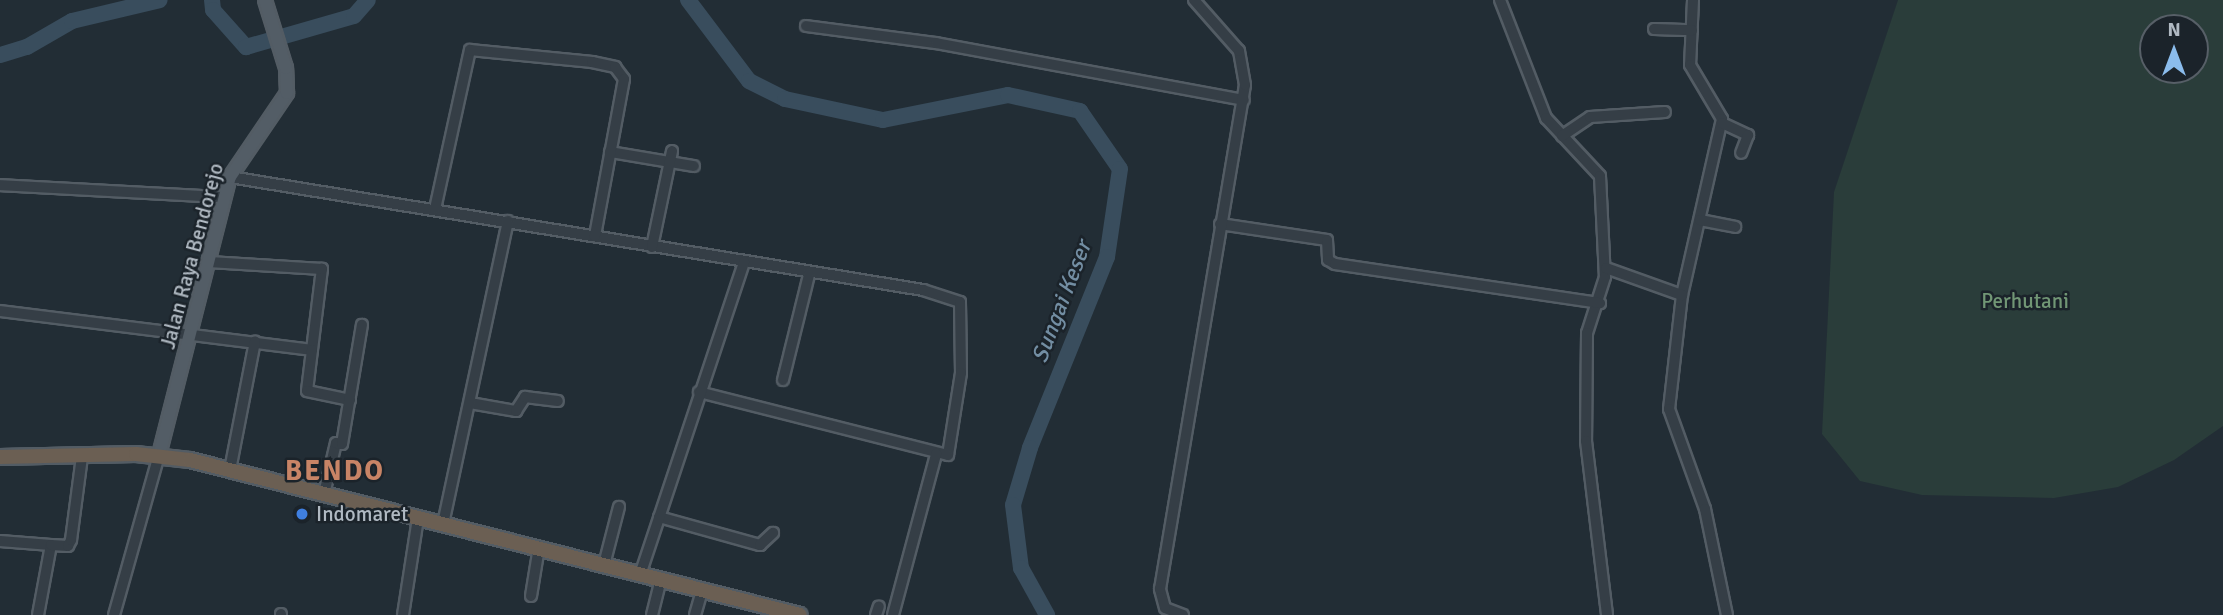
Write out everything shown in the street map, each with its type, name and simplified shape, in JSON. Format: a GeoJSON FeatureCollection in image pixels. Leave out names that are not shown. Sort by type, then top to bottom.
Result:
{"type":"FeatureCollection","features":[{"type":"Feature","properties":{"kind":"highway"},"geometry":{"type":"LineString","coordinates":[[0,457],[159,455],[605,561],[769,611],[800,615]]}},
{"type":"Feature","properties":{"kind":"main road","name":"Jalan Raya Bendorejo"},"geometry":{"type":"LineString","coordinates":[[159,455],[230,177],[238,158],[284,102],[288,80],[265,0]]}},
{"type":"Feature","properties":{"kind":"street"},"geometry":{"type":"LineString","coordinates":[[1183,615],[1165,608],[1160,589],[1220,224],[1244,100],[1243,57],[1194,0]]}},
{"type":"Feature","properties":{"kind":"street"},"geometry":{"type":"LineString","coordinates":[[1500,0],[1532,90],[1562,136],[1600,176],[1606,268],[1587,340],[1586,442],[1607,615]]}},
{"type":"Feature","properties":{"kind":"street"},"geometry":{"type":"LineString","coordinates":[[1693,0],[1690,65],[1722,123],[1748,135],[1741,153]]}},
{"type":"Feature","properties":{"kind":"street"},"geometry":{"type":"LineString","coordinates":[[806,26],[948,45],[1244,100]]}},
{"type":"Feature","properties":{"kind":"street"},"geometry":{"type":"LineString","coordinates":[[1654,29],[1692,30]]}},
{"type":"Feature","properties":{"kind":"street"},"geometry":{"type":"LineString","coordinates":[[435,209],[470,51],[592,62],[622,72],[595,236]]}},
{"type":"Feature","properties":{"kind":"street"},"geometry":{"type":"LineString","coordinates":[[1562,136],[1590,117],[1665,112]]}},
{"type":"Feature","properties":{"kind":"street"},"geometry":{"type":"LineString","coordinates":[[1722,123],[1680,294],[1670,416],[1705,509],[1727,615]]}},
{"type":"Feature","properties":{"kind":"street"},"geometry":{"type":"LineString","coordinates":[[652,247],[672,151]]}},
{"type":"Feature","properties":{"kind":"street"},"geometry":{"type":"LineString","coordinates":[[610,152],[694,166]]}},
{"type":"Feature","properties":{"kind":"street"},"geometry":{"type":"LineString","coordinates":[[230,177],[508,221],[809,275],[923,290],[960,302],[961,373],[948,455],[699,392]]}},
{"type":"Feature","properties":{"kind":"street"},"geometry":{"type":"LineString","coordinates":[[0,185],[225,197]]}},
{"type":"Feature","properties":{"kind":"street"},"geometry":{"type":"LineString","coordinates":[[1700,220],[1735,227]]}},
{"type":"Feature","properties":{"kind":"street"},"geometry":{"type":"LineString","coordinates":[[443,524],[508,221]]}},
{"type":"Feature","properties":{"kind":"street"},"geometry":{"type":"LineString","coordinates":[[1220,224],[1327,240],[1328,260],[1335,264],[1598,303]]}},
{"type":"Feature","properties":{"kind":"street"},"geometry":{"type":"LineString","coordinates":[[209,262],[322,269],[307,391],[350,400]]}},
{"type":"Feature","properties":{"kind":"street"},"geometry":{"type":"LineString","coordinates":[[641,572],[744,262]]}},
{"type":"Feature","properties":{"kind":"street"},"geometry":{"type":"LineString","coordinates":[[1606,268],[1680,294]]}},
{"type":"Feature","properties":{"kind":"street"},"geometry":{"type":"LineString","coordinates":[[783,380],[809,275]]}},
{"type":"Feature","properties":{"kind":"street"},"geometry":{"type":"LineString","coordinates":[[0,312],[192,331],[312,350]]}},
{"type":"Feature","properties":{"kind":"street"},"geometry":{"type":"LineString","coordinates":[[324,494],[335,443],[342,444],[362,326]]}},
{"type":"Feature","properties":{"kind":"street"},"geometry":{"type":"LineString","coordinates":[[230,470],[255,341]]}},
{"type":"Feature","properties":{"kind":"street"},"geometry":{"type":"LineString","coordinates":[[470,403],[516,411],[525,397],[558,401]]}},
{"type":"Feature","properties":{"kind":"street"},"geometry":{"type":"LineString","coordinates":[[893,615],[936,454]]}},
{"type":"Feature","properties":{"kind":"street"},"geometry":{"type":"LineString","coordinates":[[114,615],[159,455]]}},
{"type":"Feature","properties":{"kind":"street"},"geometry":{"type":"LineString","coordinates":[[0,541],[68,546],[72,540],[82,456]]}},
{"type":"Feature","properties":{"kind":"street"},"geometry":{"type":"LineString","coordinates":[[605,561],[619,507]]}},
{"type":"Feature","properties":{"kind":"street"},"geometry":{"type":"LineString","coordinates":[[659,517],[760,545],[773,533]]}},
{"type":"Feature","properties":{"kind":"street"},"geometry":{"type":"LineString","coordinates":[[403,615],[418,518]]}},
{"type":"Feature","properties":{"kind":"street"},"geometry":{"type":"LineString","coordinates":[[38,615],[51,545]]}},
{"type":"Feature","properties":{"kind":"street"},"geometry":{"type":"LineString","coordinates":[[531,596],[539,547]]}},
{"type":"Feature","properties":{"kind":"street"},"geometry":{"type":"LineString","coordinates":[[652,615],[661,579]]}},
{"type":"Feature","properties":{"kind":"street"},"geometry":{"type":"LineString","coordinates":[[695,615],[702,590]]}},
{"type":"Feature","properties":{"kind":"green space","name":"Perhutani"},"geometry":{"type":"Polygon","coordinates":[[[1898,0],[2223,0],[2223,426],[2174,460],[2118,487],[2054,498],[1922,495],[1860,481],[1822,434],[1834,192],[1898,0]]]}},
{"type":"Feature","properties":{"kind":"waterway"},"geometry":{"type":"LineString","coordinates":[[0,55],[27,47],[72,21],[160,0]]}},
{"type":"Feature","properties":{"kind":"waterway","name":"Sungai Keser"},"geometry":{"type":"LineString","coordinates":[[212,0],[213,10],[246,47],[354,16],[368,0]]}},
{"type":"Feature","properties":{"kind":"waterway","name":"Sungai Keser"},"geometry":{"type":"LineString","coordinates":[[688,0],[749,81],[785,99],[883,120],[1008,95],[1080,111],[1120,169],[1107,257],[1030,448],[1013,505],[1021,568],[1047,615]]}},
{"type":"Feature","properties":{"kind":"place","name":"Indomaret"},"geometry":{"type":"Point","coordinates":[302,514]}},
{"type":"Feature","properties":{"kind":"district","name":"BENDO"},"geometry":{"type":"Point","coordinates":[335,471]}}]}
